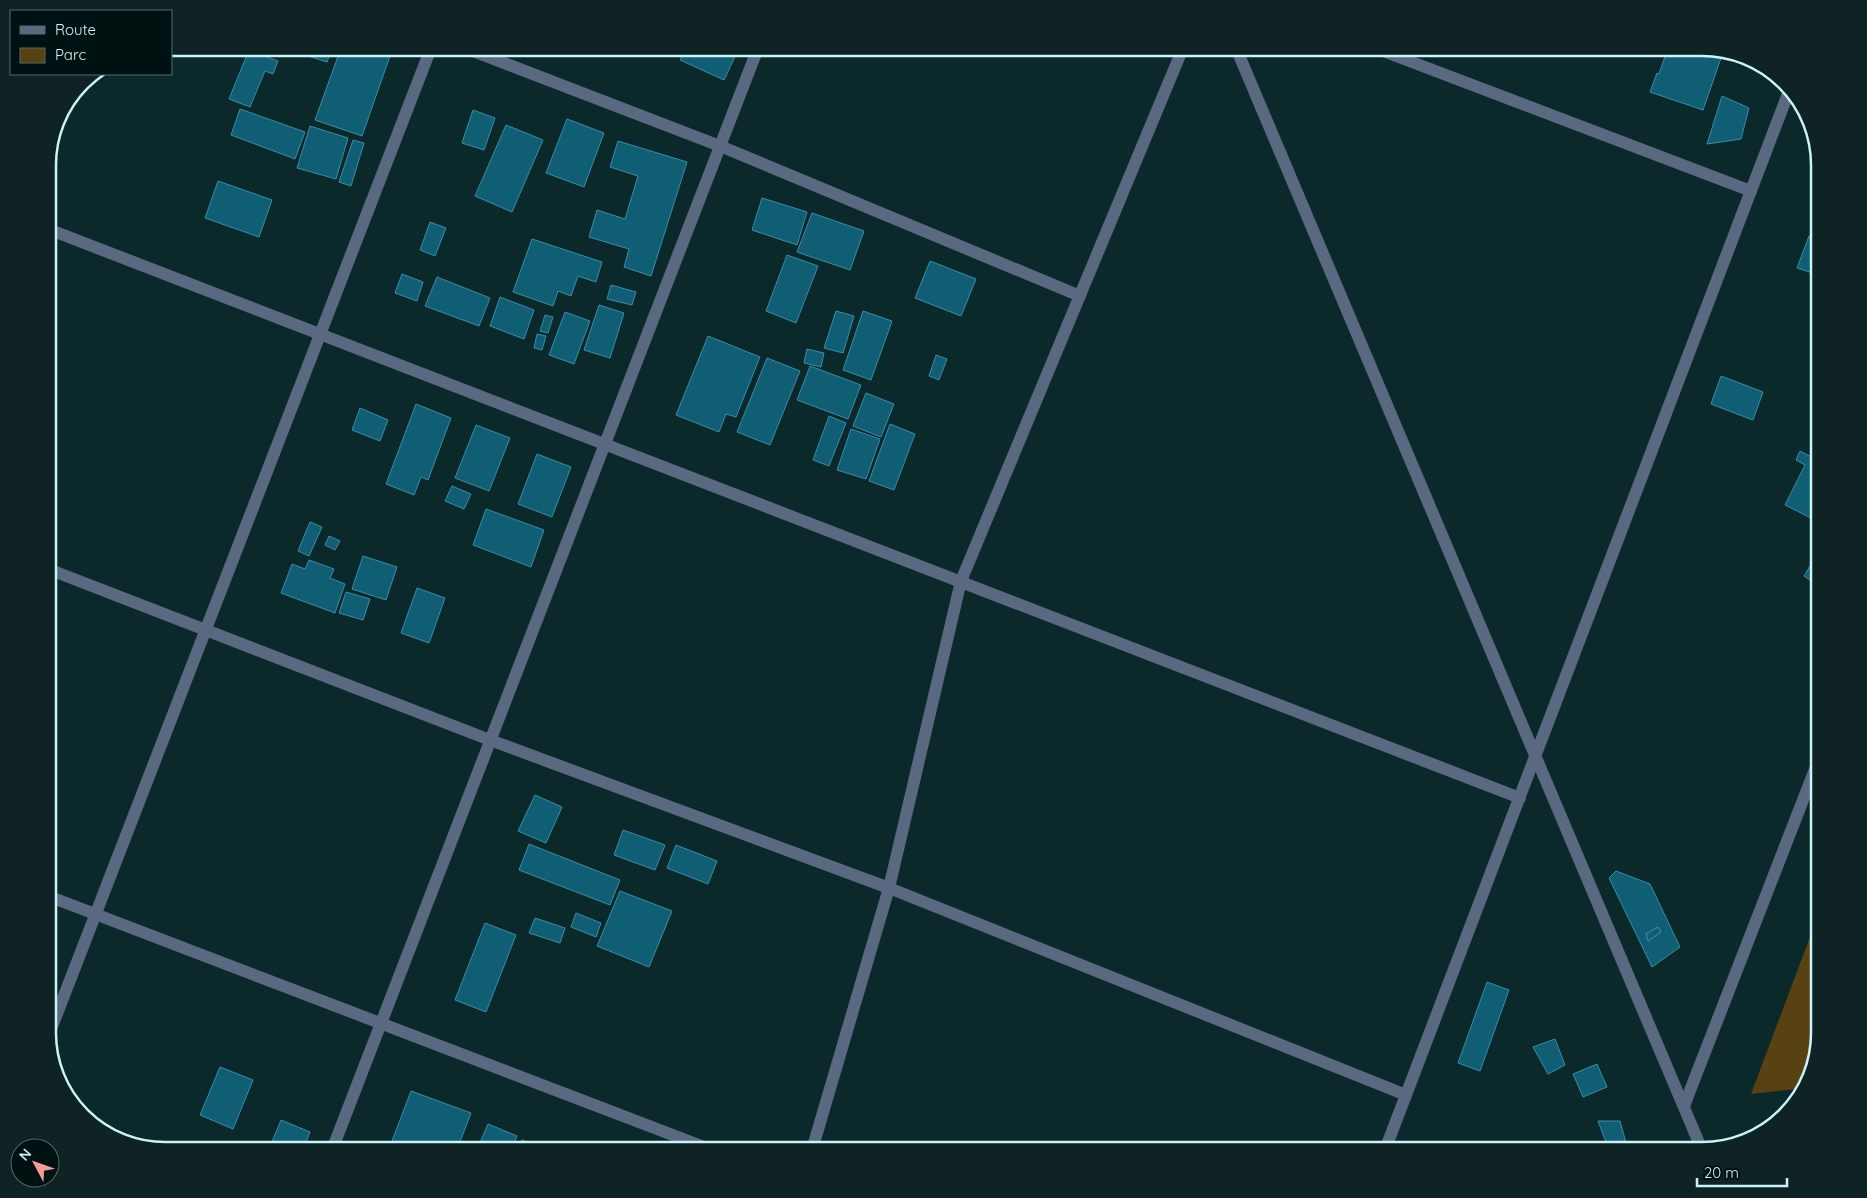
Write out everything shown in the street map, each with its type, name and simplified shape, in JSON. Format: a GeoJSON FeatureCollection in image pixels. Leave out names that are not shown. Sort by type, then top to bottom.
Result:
{"type":"FeatureCollection","features":[{"type":"Feature","properties":{"kind":"street"},"geometry":{"type":"LineString","coordinates":[[56,1016],[428,56]]}},
{"type":"Feature","properties":{"kind":"street"},"geometry":{"type":"LineString","coordinates":[[486,56],[720,146],[1080,296]]}},
{"type":"Feature","properties":{"kind":"street"},"geometry":{"type":"LineString","coordinates":[[335,1142],[755,56]]}},
{"type":"Feature","properties":{"kind":"street"},"geometry":{"type":"LineString","coordinates":[[814,1142],[889,888],[961,581],[1180,56]]}},
{"type":"Feature","properties":{"kind":"street"},"geometry":{"type":"LineString","coordinates":[[1239,56],[1699,1142]]}},
{"type":"Feature","properties":{"kind":"street"},"geometry":{"type":"LineString","coordinates":[[1396,56],[1751,191]]}},
{"type":"Feature","properties":{"kind":"street"},"geometry":{"type":"LineString","coordinates":[[1388,1142],[1787,97]]}},
{"type":"Feature","properties":{"kind":"street"},"geometry":{"type":"LineString","coordinates":[[56,232],[1520,798]]}},
{"type":"Feature","properties":{"kind":"street"},"geometry":{"type":"LineString","coordinates":[[56,572],[490,740],[889,888],[1406,1095]]}},
{"type":"Feature","properties":{"kind":"street"},"geometry":{"type":"LineString","coordinates":[[1684,1106],[1811,782]]}},
{"type":"Feature","properties":{"kind":"street"},"geometry":{"type":"LineString","coordinates":[[56,899],[691,1142]]}},
{"type":"Feature","properties":{"kind":"green space"},"geometry":{"type":"Polygon","coordinates":[[[1811,934],[1810,1047],[1800,1081],[1795,1089],[1751,1094],[1811,934]]]}},
{"type":"Feature","properties":{"kind":"building"},"geometry":{"type":"Polygon","coordinates":[[[247,56],[265,56],[278,61],[273,74],[265,71],[250,107],[229,99],[247,56]]]}},
{"type":"Feature","properties":{"kind":"building"},"geometry":{"type":"Polygon","coordinates":[[[308,56],[329,56],[327,62],[308,56]]]}},
{"type":"Feature","properties":{"kind":"building"},"geometry":{"type":"Polygon","coordinates":[[[338,56],[390,56],[362,136],[315,120],[338,56]]]}},
{"type":"Feature","properties":{"kind":"building"},"geometry":{"type":"Polygon","coordinates":[[[682,56],[735,56],[724,80],[680,60],[682,56]]]}},
{"type":"Feature","properties":{"kind":"building"},"geometry":{"type":"Polygon","coordinates":[[[1665,56],[1721,58],[1703,110],[1650,92],[1657,73],[1659,74],[1665,56]]]}},
{"type":"Feature","properties":{"kind":"building"},"geometry":{"type":"Polygon","coordinates":[[[1722,96],[1749,108],[1741,139],[1707,144],[1722,96]]]}},
{"type":"Feature","properties":{"kind":"building"},"geometry":{"type":"Polygon","coordinates":[[[240,109],[305,132],[295,159],[231,135],[240,109]]]}},
{"type":"Feature","properties":{"kind":"building"},"geometry":{"type":"Polygon","coordinates":[[[473,110],[495,118],[484,150],[462,143],[473,110]]]}},
{"type":"Feature","properties":{"kind":"building"},"geometry":{"type":"Polygon","coordinates":[[[567,119],[604,133],[584,187],[546,173],[567,119]]]}},
{"type":"Feature","properties":{"kind":"building"},"geometry":{"type":"Polygon","coordinates":[[[506,125],[543,140],[512,212],[475,196],[506,125]]]}},
{"type":"Feature","properties":{"kind":"building"},"geometry":{"type":"Polygon","coordinates":[[[310,126],[348,138],[336,179],[297,168],[310,126]]]}},
{"type":"Feature","properties":{"kind":"building"},"geometry":{"type":"Polygon","coordinates":[[[353,140],[364,143],[351,186],[339,182],[353,140]]]}},
{"type":"Feature","properties":{"kind":"building"},"geometry":{"type":"Polygon","coordinates":[[[618,141],[687,162],[651,276],[624,267],[629,249],[589,237],[597,210],[625,219],[638,176],[610,167],[618,141]]]}},
{"type":"Feature","properties":{"kind":"building"},"geometry":{"type":"Polygon","coordinates":[[[218,181],[272,200],[259,237],[205,218],[218,181]]]}},
{"type":"Feature","properties":{"kind":"building"},"geometry":{"type":"Polygon","coordinates":[[[762,198],[807,212],[797,245],[752,230],[762,198]]]}},
{"type":"Feature","properties":{"kind":"building"},"geometry":{"type":"Polygon","coordinates":[[[812,213],[864,231],[850,270],[797,252],[812,213]]]}},
{"type":"Feature","properties":{"kind":"building"},"geometry":{"type":"Polygon","coordinates":[[[430,222],[446,228],[435,256],[420,250],[430,222]]]}},
{"type":"Feature","properties":{"kind":"building"},"geometry":{"type":"Polygon","coordinates":[[[1809,236],[1811,237],[1811,272],[1797,268],[1809,236]]]}},
{"type":"Feature","properties":{"kind":"building"},"geometry":{"type":"Polygon","coordinates":[[[532,239],[602,262],[596,282],[578,276],[571,296],[558,291],[553,306],[513,292],[532,239]]]}},
{"type":"Feature","properties":{"kind":"building"},"geometry":{"type":"Polygon","coordinates":[[[787,255],[818,266],[796,323],[766,311],[787,255]]]}},
{"type":"Feature","properties":{"kind":"building"},"geometry":{"type":"Polygon","coordinates":[[[930,261],[976,279],[961,316],[915,298],[930,261]]]}},
{"type":"Feature","properties":{"kind":"building"},"geometry":{"type":"Polygon","coordinates":[[[402,274],[423,282],[417,301],[395,293],[402,274]]]}},
{"type":"Feature","properties":{"kind":"building"},"geometry":{"type":"Polygon","coordinates":[[[437,277],[490,298],[479,326],[425,306],[437,277]]]}},
{"type":"Feature","properties":{"kind":"building"},"geometry":{"type":"Polygon","coordinates":[[[611,285],[636,292],[632,305],[607,299],[611,285]]]}},
{"type":"Feature","properties":{"kind":"building"},"geometry":{"type":"Polygon","coordinates":[[[500,297],[534,310],[524,339],[490,326],[500,297]]]}},
{"type":"Feature","properties":{"kind":"building"},"geometry":{"type":"Polygon","coordinates":[[[599,305],[624,313],[610,358],[584,350],[599,305]]]}},
{"type":"Feature","properties":{"kind":"building"},"geometry":{"type":"Polygon","coordinates":[[[836,311],[854,316],[843,353],[824,348],[836,311]]]}},
{"type":"Feature","properties":{"kind":"building"},"geometry":{"type":"Polygon","coordinates":[[[863,311],[892,321],[871,380],[843,370],[863,311]]]}},
{"type":"Feature","properties":{"kind":"building"},"geometry":{"type":"Polygon","coordinates":[[[565,312],[590,321],[574,364],[549,355],[565,312]]]}},
{"type":"Feature","properties":{"kind":"building"},"geometry":{"type":"Polygon","coordinates":[[[545,315],[553,317],[548,333],[540,331],[545,315]]]}},
{"type":"Feature","properties":{"kind":"building"},"geometry":{"type":"Polygon","coordinates":[[[537,334],[546,336],[542,350],[534,348],[537,334]]]}},
{"type":"Feature","properties":{"kind":"building"},"geometry":{"type":"Polygon","coordinates":[[[708,336],[760,357],[736,417],[726,414],[719,432],[676,415],[708,336]]]}},
{"type":"Feature","properties":{"kind":"building"},"geometry":{"type":"Polygon","coordinates":[[[807,349],[824,353],[821,367],[804,363],[807,349]]]}},
{"type":"Feature","properties":{"kind":"building"},"geometry":{"type":"Polygon","coordinates":[[[936,355],[947,359],[939,380],[929,376],[936,355]]]}},
{"type":"Feature","properties":{"kind":"building"},"geometry":{"type":"Polygon","coordinates":[[[767,358],[800,371],[770,445],[737,432],[767,358]]]}},
{"type":"Feature","properties":{"kind":"building"},"geometry":{"type":"Polygon","coordinates":[[[810,366],[861,385],[848,419],[797,400],[810,366]]]}},
{"type":"Feature","properties":{"kind":"building"},"geometry":{"type":"Polygon","coordinates":[[[1721,376],[1763,392],[1753,420],[1711,404],[1721,376]]]}},
{"type":"Feature","properties":{"kind":"building"},"geometry":{"type":"Polygon","coordinates":[[[866,393],[894,404],[881,437],[853,426],[866,393]]]}},
{"type":"Feature","properties":{"kind":"building"},"geometry":{"type":"Polygon","coordinates":[[[416,404],[451,418],[428,480],[421,477],[414,495],[386,484],[416,404]]]}},
{"type":"Feature","properties":{"kind":"building"},"geometry":{"type":"Polygon","coordinates":[[[360,408],[388,420],[380,441],[352,430],[360,408]]]}},
{"type":"Feature","properties":{"kind":"building"},"geometry":{"type":"Polygon","coordinates":[[[829,416],[846,423],[829,466],[813,460],[829,416]]]}},
{"type":"Feature","properties":{"kind":"building"},"geometry":{"type":"Polygon","coordinates":[[[890,424],[915,434],[894,490],[869,481],[890,424]]]}},
{"type":"Feature","properties":{"kind":"building"},"geometry":{"type":"Polygon","coordinates":[[[476,425],[510,438],[489,491],[455,478],[476,425]]]}},
{"type":"Feature","properties":{"kind":"building"},"geometry":{"type":"Polygon","coordinates":[[[851,429],[880,439],[866,479],[837,470],[851,429]]]}},
{"type":"Feature","properties":{"kind":"building"},"geometry":{"type":"Polygon","coordinates":[[[1800,451],[1811,457],[1811,518],[1785,505],[1805,465],[1796,460],[1800,451]]]}},
{"type":"Feature","properties":{"kind":"building"},"geometry":{"type":"Polygon","coordinates":[[[537,454],[571,467],[552,517],[518,504],[537,454]]]}},
{"type":"Feature","properties":{"kind":"building"},"geometry":{"type":"Polygon","coordinates":[[[452,486],[471,494],[464,509],[445,501],[452,486]]]}},
{"type":"Feature","properties":{"kind":"building"},"geometry":{"type":"Polygon","coordinates":[[[486,509],[544,530],[531,567],[473,545],[486,509]]]}},
{"type":"Feature","properties":{"kind":"building"},"geometry":{"type":"Polygon","coordinates":[[[310,522],[322,527],[309,556],[298,551],[310,522]]]}},
{"type":"Feature","properties":{"kind":"building"},"geometry":{"type":"Polygon","coordinates":[[[329,536],[340,541],[335,550],[325,545],[329,536]]]}},
{"type":"Feature","properties":{"kind":"building"},"geometry":{"type":"Polygon","coordinates":[[[363,556],[397,567],[386,600],[352,589],[363,556]]]}},
{"type":"Feature","properties":{"kind":"building"},"geometry":{"type":"Polygon","coordinates":[[[309,560],[334,569],[330,578],[345,584],[335,613],[281,593],[292,564],[305,569],[309,560]]]}},
{"type":"Feature","properties":{"kind":"building"},"geometry":{"type":"Polygon","coordinates":[[[1811,564],[1811,581],[1804,576],[1811,564]]]}},
{"type":"Feature","properties":{"kind":"building"},"geometry":{"type":"Polygon","coordinates":[[[417,588],[445,598],[429,643],[401,633],[417,588]]]}},
{"type":"Feature","properties":{"kind":"building"},"geometry":{"type":"Polygon","coordinates":[[[346,592],[370,599],[363,620],[339,613],[346,592]]]}},
{"type":"Feature","properties":{"kind":"building"},"geometry":{"type":"Polygon","coordinates":[[[535,795],[562,807],[546,843],[518,831],[535,795]]]}},
{"type":"Feature","properties":{"kind":"building"},"geometry":{"type":"Polygon","coordinates":[[[623,830],[665,845],[655,870],[614,855],[623,830]]]}},
{"type":"Feature","properties":{"kind":"building"},"geometry":{"type":"Polygon","coordinates":[[[529,844],[620,880],[610,905],[519,870],[529,844]]]}},
{"type":"Feature","properties":{"kind":"building"},"geometry":{"type":"Polygon","coordinates":[[[676,845],[717,861],[708,884],[667,868],[676,845]]]}},
{"type":"Feature","properties":{"kind":"building"},"geometry":{"type":"Polygon","coordinates":[[[1616,871],[1650,884],[1680,947],[1652,967],[1609,878],[1616,871]],[[1658,927],[1646,934],[1648,941],[1661,932],[1658,927]]]}},
{"type":"Feature","properties":{"kind":"building"},"geometry":{"type":"Polygon","coordinates":[[[620,891],[672,911],[649,967],[597,946],[620,891]]]}},
{"type":"Feature","properties":{"kind":"building"},"geometry":{"type":"Polygon","coordinates":[[[576,913],[601,923],[596,937],[571,927],[576,913]]]}},
{"type":"Feature","properties":{"kind":"building"},"geometry":{"type":"Polygon","coordinates":[[[535,918],[565,928],[560,943],[529,933],[535,918]]]}},
{"type":"Feature","properties":{"kind":"building"},"geometry":{"type":"Polygon","coordinates":[[[485,923],[516,935],[486,1012],[455,1000],[485,923]]]}},
{"type":"Feature","properties":{"kind":"building"},"geometry":{"type":"Polygon","coordinates":[[[1658,927],[1661,932],[1648,941],[1646,934],[1658,927]]]}},
{"type":"Feature","properties":{"kind":"building"},"geometry":{"type":"Polygon","coordinates":[[[1487,982],[1509,990],[1480,1071],[1458,1063],[1487,982]]]}},
{"type":"Feature","properties":{"kind":"building"},"geometry":{"type":"Polygon","coordinates":[[[1555,1039],[1565,1065],[1548,1074],[1533,1047],[1555,1039]]]}},
{"type":"Feature","properties":{"kind":"building"},"geometry":{"type":"Polygon","coordinates":[[[1597,1064],[1607,1087],[1583,1097],[1573,1074],[1597,1064]]]}},
{"type":"Feature","properties":{"kind":"building"},"geometry":{"type":"Polygon","coordinates":[[[220,1067],[253,1080],[233,1129],[200,1115],[220,1067]]]}},
{"type":"Feature","properties":{"kind":"building"},"geometry":{"type":"Polygon","coordinates":[[[411,1091],[471,1113],[460,1142],[392,1141],[411,1091]]]}},
{"type":"Feature","properties":{"kind":"building"},"geometry":{"type":"Polygon","coordinates":[[[281,1120],[310,1132],[306,1142],[272,1142],[281,1120]]]}},
{"type":"Feature","properties":{"kind":"building"},"geometry":{"type":"Polygon","coordinates":[[[1598,1121],[1620,1121],[1626,1142],[1606,1142],[1598,1121]]]}},
{"type":"Feature","properties":{"kind":"building"},"geometry":{"type":"Polygon","coordinates":[[[488,1124],[517,1136],[514,1142],[480,1142],[488,1124]]]}}]}
